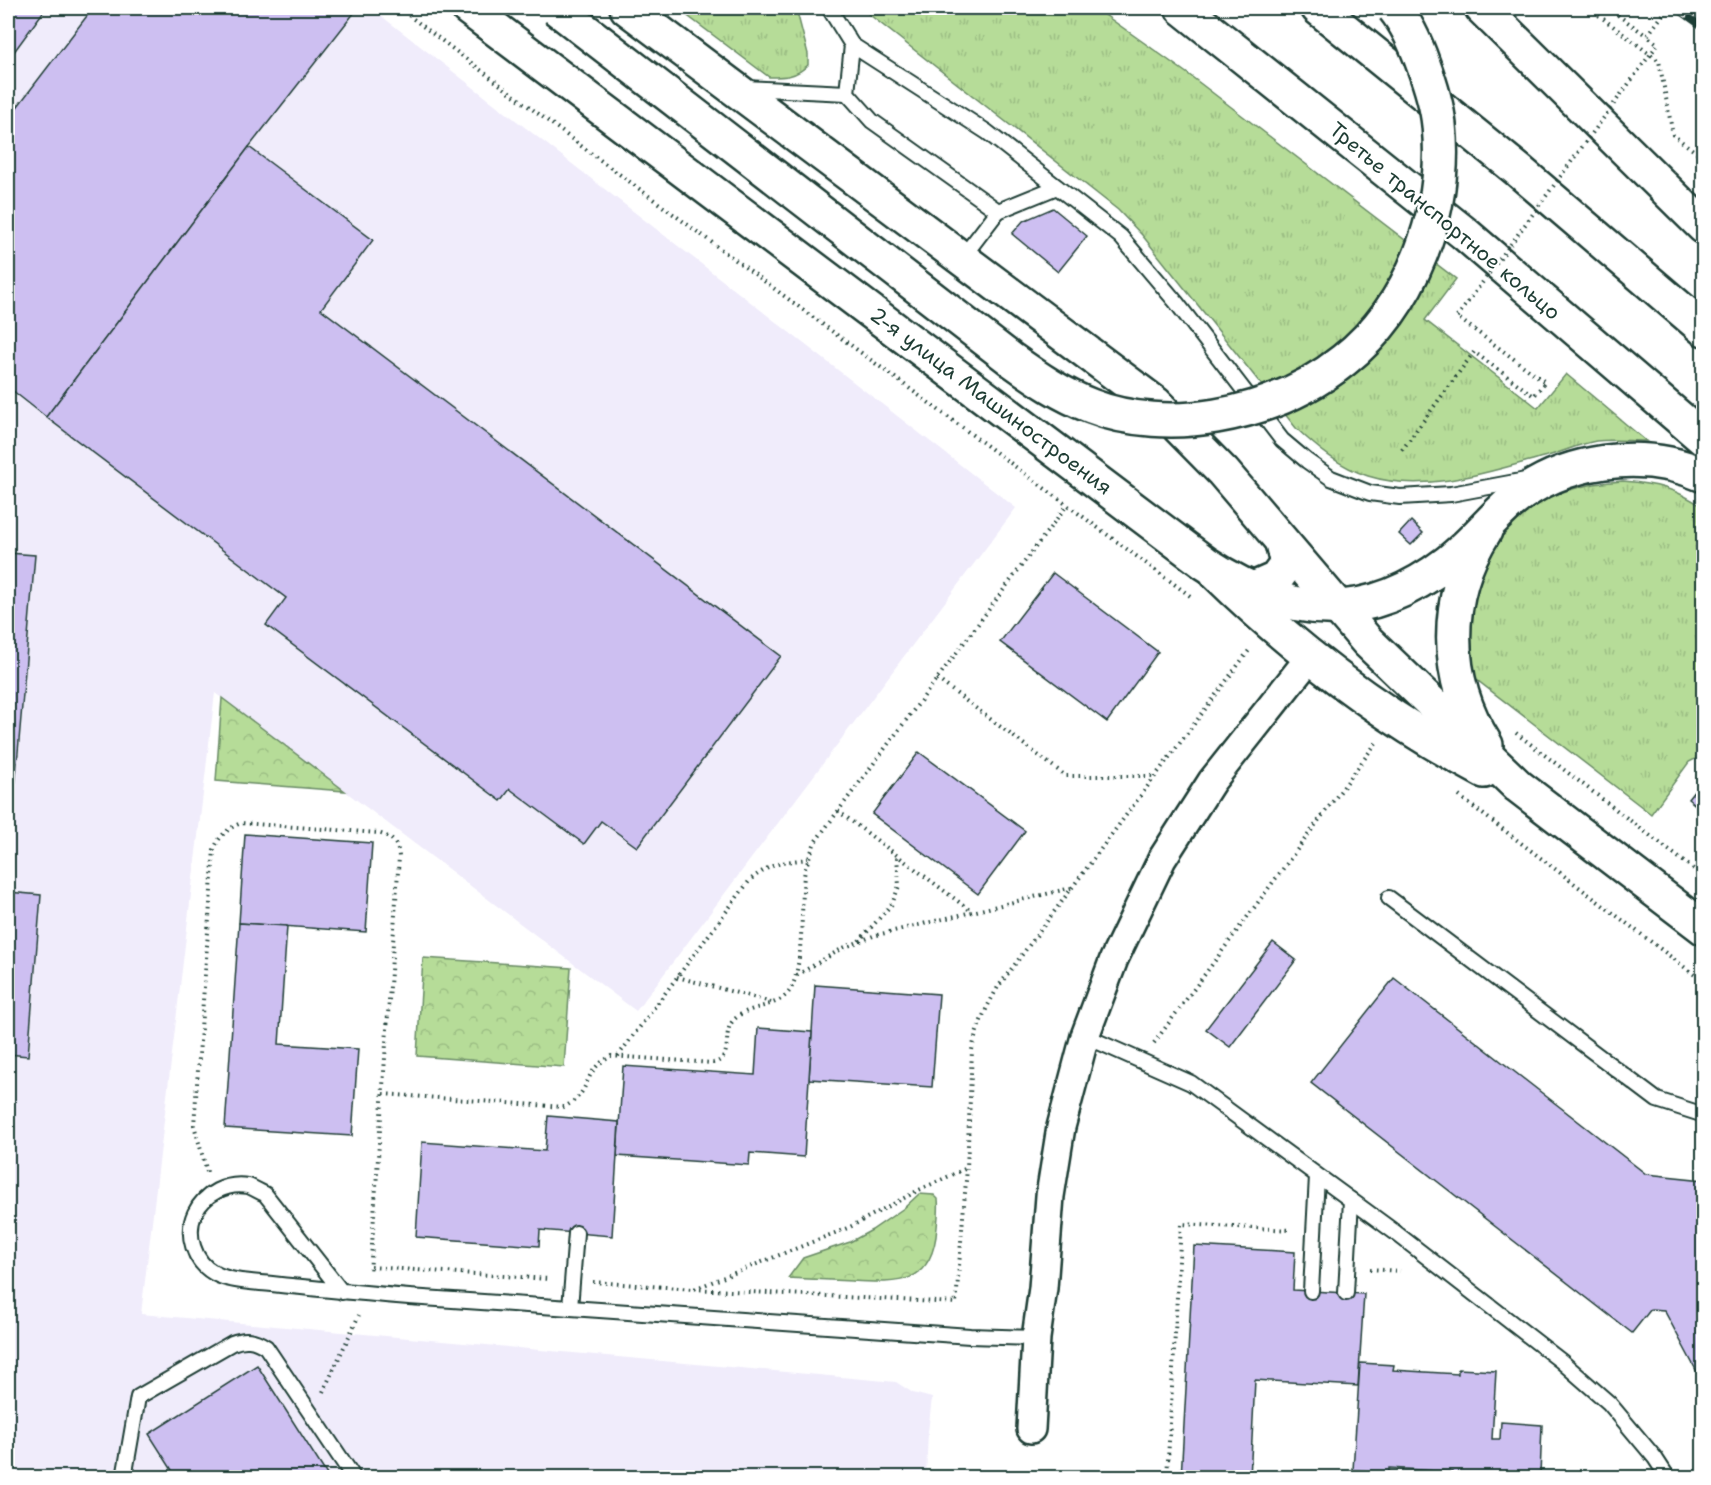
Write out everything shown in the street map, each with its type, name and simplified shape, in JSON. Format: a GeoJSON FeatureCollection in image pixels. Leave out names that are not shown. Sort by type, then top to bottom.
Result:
{"type":"FeatureCollection","features":[{"type":"Feature","properties":{"kind":"main road","name":"2-я улица Машиностроения"},"geometry":{"type":"LineString","coordinates":[[468,8],[1205,563],[1251,608],[1390,717],[1482,770],[1518,786]]}},
{"type":"Feature","properties":{"kind":"main road"},"geometry":{"type":"LineString","coordinates":[[556,8],[1012,360],[1054,389],[1092,407],[1128,416],[1166,421],[1201,419],[1237,413],[1273,402],[1310,384],[1345,360],[1372,333],[1395,303],[1415,269],[1437,197],[1441,162],[1439,124],[1431,86],[1417,46],[1394,8]]}},
{"type":"Feature","properties":{"kind":"main road","name":"2-я улица Машиностроения"},"geometry":{"type":"LineString","coordinates":[[627,8],[1156,404],[1223,472],[1367,641],[1518,786],[1704,928]]}},
{"type":"Feature","properties":{"kind":"main road","name":"Третье транспортное кольцо"},"geometry":{"type":"LineString","coordinates":[[1182,8],[1464,233],[1704,439]]}},
{"type":"Feature","properties":{"kind":"main road"},"geometry":{"type":"LineString","coordinates":[[1318,8],[1518,170],[1704,329]]}},
{"type":"Feature","properties":{"kind":"main road"},"geometry":{"type":"LineString","coordinates":[[1482,8],[1704,228]]}},
{"type":"Feature","properties":{"kind":"main road"},"geometry":{"type":"LineString","coordinates":[[1205,563],[1251,590],[1285,602],[1311,607],[1337,608],[1355,605],[1398,592],[1429,576],[1451,561],[1512,502],[1540,482],[1564,472],[1619,460],[1650,461],[1684,466],[1704,475]]}},
{"type":"Feature","properties":{"kind":"main road"},"geometry":{"type":"LineString","coordinates":[[1493,519],[1465,568],[1453,626],[1453,655],[1459,686],[1474,728],[1518,786]]}},
{"type":"Feature","properties":{"kind":"main road"},"geometry":{"type":"LineString","coordinates":[[1251,590],[1276,579],[1287,564],[1282,543]]}},
{"type":"Feature","properties":{"kind":"street"},"geometry":{"type":"LineString","coordinates":[[1031,1429],[1036,1338],[1043,1288],[1050,1196],[1061,1127],[1085,1036],[1114,959],[1162,859],[1212,781],[1311,656]]}},
{"type":"Feature","properties":{"kind":"lane"},"geometry":{"type":"LineString","coordinates":[[829,8],[852,45],[987,132],[1121,237],[1176,302],[1282,440],[1330,478],[1370,493],[1412,497],[1478,491],[1564,472]]}},
{"type":"Feature","properties":{"kind":"lane"},"geometry":{"type":"LineString","coordinates":[[847,93],[852,45]]}},
{"type":"Feature","properties":{"kind":"lane"},"geometry":{"type":"LineString","coordinates":[[734,87],[847,93],[872,121],[998,211]]}},
{"type":"Feature","properties":{"kind":"lane"},"geometry":{"type":"LineString","coordinates":[[962,258],[998,211],[1057,187]]}},
{"type":"Feature","properties":{"kind":"lane"},"geometry":{"type":"LineString","coordinates":[[1389,898],[1657,1100],[1704,1115]]}},
{"type":"Feature","properties":{"kind":"lane"},"geometry":{"type":"LineString","coordinates":[[1085,1036],[1191,1083],[1351,1200],[1552,1354],[1601,1396],[1655,1458],[1668,1478]]}},
{"type":"Feature","properties":{"kind":"lane"},"geometry":{"type":"LineString","coordinates":[[1311,1291],[1317,1176]]}},
{"type":"Feature","properties":{"kind":"lane"},"geometry":{"type":"LineString","coordinates":[[342,1292],[265,1194],[248,1186],[228,1186],[212,1193],[204,1200],[195,1214],[191,1233],[193,1247],[199,1259],[214,1273],[235,1280],[342,1292],[369,1294],[970,1336],[1036,1338]]}},
{"type":"Feature","properties":{"kind":"lane"},"geometry":{"type":"LineString","coordinates":[[1346,1293],[1351,1200]]}},
{"type":"Feature","properties":{"kind":"lane"},"geometry":{"type":"LineString","coordinates":[[570,1308],[576,1233]]}},
{"type":"Feature","properties":{"kind":"lane"},"geometry":{"type":"LineString","coordinates":[[124,1478],[138,1397],[231,1343],[242,1339],[256,1340],[266,1347],[354,1478]]}},
{"type":"Feature","properties":{"kind":"path"},"geometry":{"type":"LineString","coordinates":[[399,8],[588,152],[1198,602]]}},
{"type":"Feature","properties":{"kind":"path"},"geometry":{"type":"LineString","coordinates":[[1589,8],[1659,61],[1673,135],[1704,158]]}},
{"type":"Feature","properties":{"kind":"path"},"geometry":{"type":"LineString","coordinates":[[1402,450],[1474,352],[1534,396],[1545,382],[1457,317],[1658,44],[1608,8]]}},
{"type":"Feature","properties":{"kind":"path"},"geometry":{"type":"LineString","coordinates":[[1647,36],[1668,8]]}},
{"type":"Feature","properties":{"kind":"path"},"geometry":{"type":"LineString","coordinates":[[383,1094],[564,1107],[582,1094],[591,1074],[599,1064],[611,1056],[718,1062],[726,1053],[728,1028],[735,1019],[744,1012],[776,1003],[789,992],[797,975],[805,874],[815,842],[1067,505]]}},
{"type":"Feature","properties":{"kind":"path"},"geometry":{"type":"LineString","coordinates":[[371,1267],[694,1289],[956,1303],[967,1168],[972,1050],[976,1030],[998,987],[1255,643]]}},
{"type":"Feature","properties":{"kind":"path"},"geometry":{"type":"LineString","coordinates":[[937,679],[1066,776],[1156,776]]}},
{"type":"Feature","properties":{"kind":"path"},"geometry":{"type":"LineString","coordinates":[[1141,1061],[1381,737]]}},
{"type":"Feature","properties":{"kind":"path"},"geometry":{"type":"LineString","coordinates":[[1457,795],[1704,982]]}},
{"type":"Feature","properties":{"kind":"path"},"geometry":{"type":"LineString","coordinates":[[838,811],[971,911]]}},
{"type":"Feature","properties":{"kind":"path"},"geometry":{"type":"LineString","coordinates":[[1626,818],[1704,877]]}},
{"type":"Feature","properties":{"kind":"path"},"geometry":{"type":"LineString","coordinates":[[212,1193],[194,1125],[214,849],[218,839],[228,829],[241,823],[378,833],[390,837],[398,847],[399,857],[369,1294]]}},
{"type":"Feature","properties":{"kind":"path"},"geometry":{"type":"LineString","coordinates":[[858,941],[892,904],[899,886],[897,856]]}},
{"type":"Feature","properties":{"kind":"path"},"geometry":{"type":"LineString","coordinates":[[618,1056],[750,880],[765,868],[778,863],[808,859]]}},
{"type":"Feature","properties":{"kind":"path"},"geometry":{"type":"LineString","coordinates":[[797,975],[858,941],[893,930],[1072,888]]}},
{"type":"Feature","properties":{"kind":"path"},"geometry":{"type":"LineString","coordinates":[[677,977],[776,1003]]}},
{"type":"Feature","properties":{"kind":"path"},"geometry":{"type":"LineString","coordinates":[[694,1289],[850,1227],[919,1190],[967,1168]]}},
{"type":"Feature","properties":{"kind":"path"},"geometry":{"type":"LineString","coordinates":[[1167,1478],[1181,1224],[1314,1232]]}},
{"type":"Feature","properties":{"kind":"path"},"geometry":{"type":"LineString","coordinates":[[312,1416],[352,1329]]}},
{"type":"Feature","properties":{"kind":"shaded area"},"geometry":{"type":"Polygon","coordinates":[[[8,8],[371,8],[1016,508],[636,1011],[215,693],[141,1314],[896,1382],[913,1393],[932,1398],[926,1477],[8,1477],[8,8]]]}},
{"type":"Feature","properties":{"kind":"green space"},"geometry":{"type":"Polygon","coordinates":[[[677,8],[796,8],[808,54],[808,65],[790,76],[769,77],[677,8]]]}},
{"type":"Feature","properties":{"kind":"green space"},"geometry":{"type":"Polygon","coordinates":[[[861,8],[1095,8],[1188,74],[1456,279],[1425,320],[1538,408],[1566,374],[1646,441],[1596,441],[1501,469],[1434,482],[1390,481],[1348,468],[1321,450],[1296,428],[1142,235],[1118,210],[861,8]]]}},
{"type":"Feature","properties":{"kind":"green space"},"geometry":{"type":"Polygon","coordinates":[[[1623,481],[1665,488],[1703,507],[1703,755],[1689,762],[1651,814],[1473,677],[1467,631],[1483,568],[1495,545],[1509,526],[1527,511],[1547,499],[1595,484],[1623,481]]]}},
{"type":"Feature","properties":{"kind":"green space"},"geometry":{"type":"Polygon","coordinates":[[[222,698],[345,791],[216,781],[222,698]]]}},
{"type":"Feature","properties":{"kind":"green space"},"geometry":{"type":"Polygon","coordinates":[[[423,958],[571,968],[564,1067],[417,1056],[423,958]]]}},
{"type":"Feature","properties":{"kind":"green space"},"geometry":{"type":"Polygon","coordinates":[[[919,1194],[934,1195],[938,1199],[938,1220],[934,1246],[929,1260],[911,1277],[885,1282],[788,1278],[803,1258],[850,1242],[872,1230],[904,1208],[919,1194]]]}},
{"type":"Feature","properties":{"kind":"building"},"geometry":{"type":"Polygon","coordinates":[[[8,8],[46,8],[8,60],[8,8]]]}},
{"type":"Feature","properties":{"kind":"building"},"geometry":{"type":"Polygon","coordinates":[[[93,8],[358,8],[249,147],[46,417],[8,387],[8,119],[93,8]]]}},
{"type":"Feature","properties":{"kind":"building"},"geometry":{"type":"Polygon","coordinates":[[[249,147],[373,240],[321,309],[781,656],[637,847],[601,821],[584,844],[510,789],[501,801],[266,625],[286,598],[46,417],[249,147]]]}},
{"type":"Feature","properties":{"kind":"building"},"geometry":{"type":"Polygon","coordinates":[[[1053,208],[1087,236],[1058,272],[1012,234],[1023,221],[1053,208]]]}},
{"type":"Feature","properties":{"kind":"building"},"geometry":{"type":"Polygon","coordinates":[[[1411,521],[1423,533],[1411,545],[1399,534],[1411,521]]]}},
{"type":"Feature","properties":{"kind":"building"},"geometry":{"type":"Polygon","coordinates":[[[8,553],[35,555],[8,868],[8,553]]]}},
{"type":"Feature","properties":{"kind":"building"},"geometry":{"type":"Polygon","coordinates":[[[1053,573],[1158,652],[1107,722],[1000,642],[1053,573]]]}},
{"type":"Feature","properties":{"kind":"building"},"geometry":{"type":"Polygon","coordinates":[[[919,752],[1025,831],[978,894],[872,814],[919,752]]]}},
{"type":"Feature","properties":{"kind":"building"},"geometry":{"type":"Polygon","coordinates":[[[1704,779],[1704,812],[1688,799],[1704,779]]]}},
{"type":"Feature","properties":{"kind":"building"},"geometry":{"type":"Polygon","coordinates":[[[245,834],[372,843],[366,932],[239,923],[245,834]]]}},
{"type":"Feature","properties":{"kind":"building"},"geometry":{"type":"Polygon","coordinates":[[[8,892],[41,895],[28,1056],[8,1054],[8,892]]]}},
{"type":"Feature","properties":{"kind":"building"},"geometry":{"type":"Polygon","coordinates":[[[239,923],[287,926],[279,1044],[358,1049],[352,1136],[225,1128],[239,923]]]}},
{"type":"Feature","properties":{"kind":"building"},"geometry":{"type":"Polygon","coordinates":[[[1273,942],[1296,960],[1230,1047],[1206,1029],[1273,942]]]}},
{"type":"Feature","properties":{"kind":"building"},"geometry":{"type":"Polygon","coordinates":[[[1394,978],[1646,1174],[1704,1180],[1704,1385],[1664,1310],[1651,1309],[1632,1333],[1311,1083],[1394,978]]]}},
{"type":"Feature","properties":{"kind":"building"},"geometry":{"type":"Polygon","coordinates":[[[815,985],[939,994],[932,1087],[809,1079],[815,985]]]}},
{"type":"Feature","properties":{"kind":"building"},"geometry":{"type":"Polygon","coordinates":[[[758,1028],[812,1032],[804,1157],[750,1153],[749,1165],[617,1156],[623,1066],[755,1075],[758,1028]]]}},
{"type":"Feature","properties":{"kind":"building"},"geometry":{"type":"Polygon","coordinates":[[[548,1116],[619,1122],[612,1236],[540,1230],[539,1246],[416,1237],[422,1142],[545,1151],[548,1116]]]}},
{"type":"Feature","properties":{"kind":"building"},"geometry":{"type":"Polygon","coordinates":[[[1194,1246],[1295,1252],[1293,1290],[1364,1294],[1358,1386],[1255,1380],[1250,1478],[1181,1478],[1194,1246]]]}},
{"type":"Feature","properties":{"kind":"building"},"geometry":{"type":"Polygon","coordinates":[[[1360,1363],[1394,1365],[1393,1370],[1458,1374],[1458,1369],[1496,1371],[1492,1439],[1500,1439],[1501,1422],[1542,1425],[1540,1475],[1583,1478],[1456,1478],[1451,1476],[1452,1472],[1389,1468],[1389,1472],[1353,1470],[1360,1363]]]}},
{"type":"Feature","properties":{"kind":"building"},"geometry":{"type":"Polygon","coordinates":[[[257,1365],[329,1478],[177,1478],[149,1434],[257,1365]]]}},
{"type":"Feature","properties":{"kind":"railway"},"geometry":{"type":"LineString","coordinates":[[1676,8],[1704,28]]}}]}
